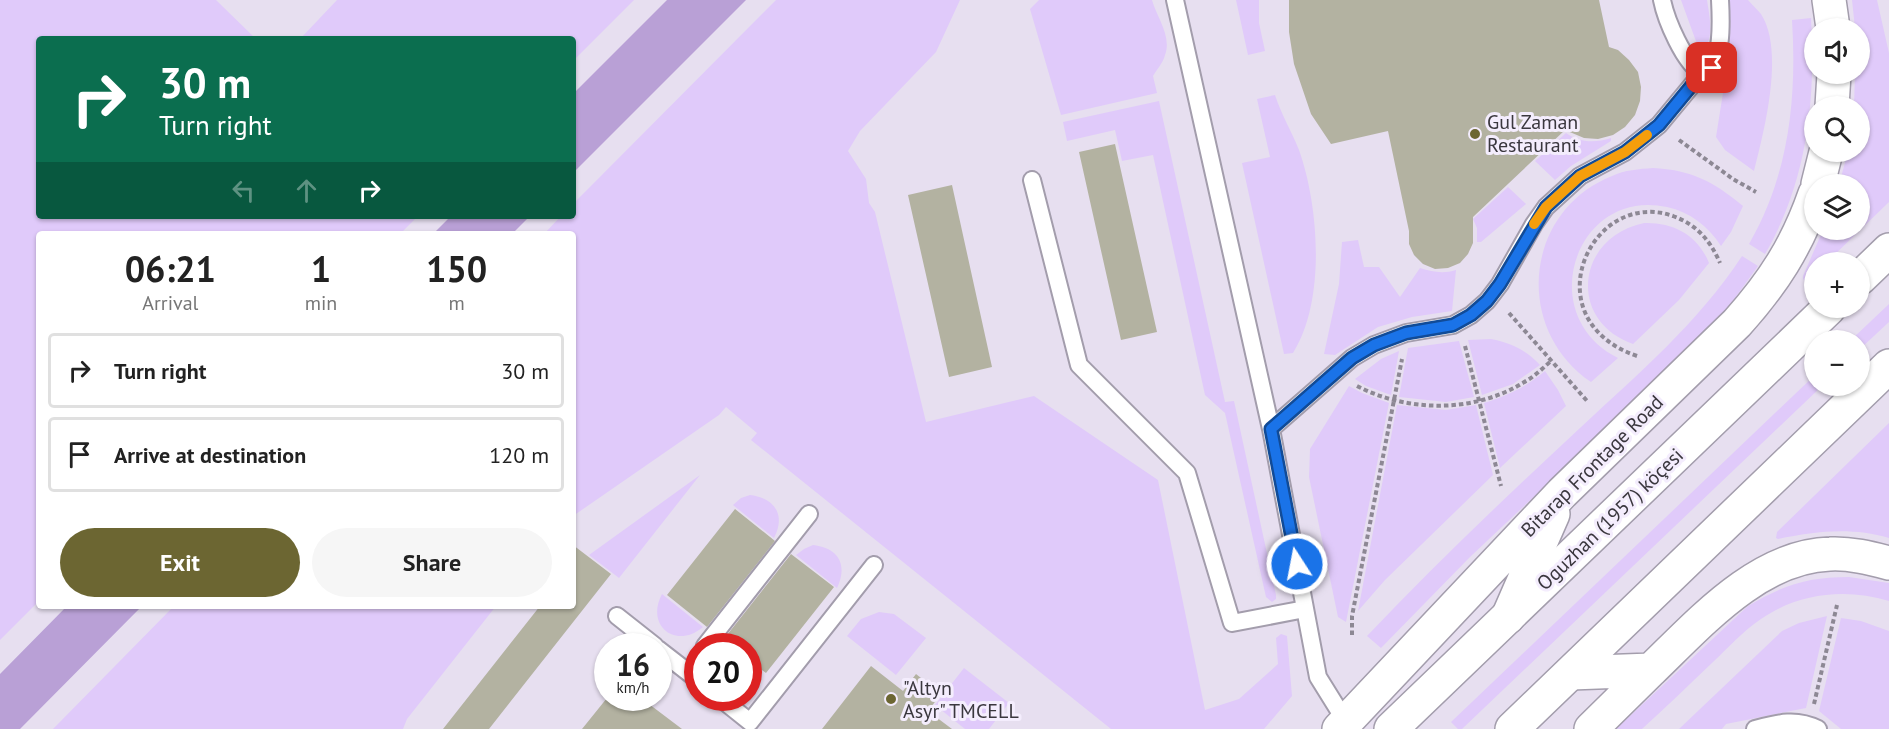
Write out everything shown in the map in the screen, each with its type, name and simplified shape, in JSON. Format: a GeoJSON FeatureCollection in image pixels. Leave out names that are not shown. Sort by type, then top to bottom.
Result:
{"type":"FeatureCollection","features":[{"type":"Feature","properties":{"kind":"street"},"geometry":{"type":"LineString","coordinates":[[1829,0],[1832,18]]}},
{"type":"Feature","properties":{"kind":"street","name":"Bitarap Frontage Road"},"geometry":{"type":"LineString","coordinates":[[1342,725],[1562,493],[1737,323],[1760,297],[1792,249],[1804,221]]}},
{"type":"Feature","properties":{"kind":"street"},"geometry":{"type":"LineString","coordinates":[[1870,268],[1889,250]]}},
{"type":"Feature","properties":{"kind":"street","name":"Oguzhan (1957) köçesi"},"geometry":{"type":"LineString","coordinates":[[1391,729],[1819,318]]}},
{"type":"Feature","properties":{"kind":"street"},"geometry":{"type":"LineString","coordinates":[[1512,729],[1889,366]]}},
{"type":"Feature","properties":{"kind":"street"},"geometry":{"type":"LineString","coordinates":[[1508,617],[1562,493]]}},
{"type":"Feature","properties":{"kind":"street"},"geometry":{"type":"LineString","coordinates":[[1591,729],[1730,597],[1769,571],[1797,560],[1829,554],[1863,556],[1889,564]]}},
{"type":"Feature","properties":{"kind":"street"},"geometry":{"type":"LineString","coordinates":[[1571,672],[1651,670]]}},
{"type":"Feature","properties":{"kind":"lane"},"geometry":{"type":"LineString","coordinates":[[1175,0],[1271,429],[1318,677],[1342,725]]}},
{"type":"Feature","properties":{"kind":"lane"},"geometry":{"type":"LineString","coordinates":[[1662,0],[1688,60],[1695,69],[1702,73],[1712,68],[1717,52],[1722,27],[1720,0]]}},
{"type":"Feature","properties":{"kind":"lane"},"geometry":{"type":"LineString","coordinates":[[1271,429],[1352,358],[1374,345],[1401,335],[1445,327],[1471,315],[1492,295],[1546,207],[1580,176],[1625,152],[1659,125],[1702,73]]}},
{"type":"Feature","properties":{"kind":"lane"},"geometry":{"type":"LineString","coordinates":[[1032,180],[1079,365],[1186,473],[1232,623],[1305,609]]}},
{"type":"Feature","properties":{"kind":"lane"},"geometry":{"type":"LineString","coordinates":[[715,633],[809,514]]}},
{"type":"Feature","properties":{"kind":"lane"},"geometry":{"type":"LineString","coordinates":[[762,707],[874,565]]}},
{"type":"Feature","properties":{"kind":"lane"},"geometry":{"type":"LineString","coordinates":[[617,616],[638,633]]}},
{"type":"Feature","properties":{"kind":"lane"},"geometry":{"type":"LineString","coordinates":[[672,660],[684,669]]}},
{"type":"Feature","properties":{"kind":"lane"},"geometry":{"type":"LineString","coordinates":[[736,711],[750,722],[759,711]]}},
{"type":"Feature","properties":{"kind":"lane"},"geometry":{"type":"LineString","coordinates":[[1755,729],[1797,721],[1813,727]]}},
{"type":"Feature","properties":{"kind":"path"},"geometry":{"type":"LineString","coordinates":[[1659,125],[1756,192]]}},
{"type":"Feature","properties":{"kind":"path"},"geometry":{"type":"LineString","coordinates":[[1637,356],[1618,349],[1603,338],[1590,324],[1582,306],[1579,288],[1581,270],[1587,252],[1598,237],[1612,224],[1629,216],[1648,213],[1666,214],[1700,231],[1712,246],[1720,263]]}},
{"type":"Feature","properties":{"kind":"path"},"geometry":{"type":"LineString","coordinates":[[1492,295],[1588,402]]}},
{"type":"Feature","properties":{"kind":"path"},"geometry":{"type":"LineString","coordinates":[[1458,322],[1501,486]]}},
{"type":"Feature","properties":{"kind":"path"},"geometry":{"type":"LineString","coordinates":[[1352,635],[1352,616],[1404,350],[1401,335]]}},
{"type":"Feature","properties":{"kind":"path"},"geometry":{"type":"LineString","coordinates":[[1340,370],[1356,385],[1379,396],[1412,404],[1439,406],[1465,404],[1521,384],[1551,361]]}},
{"type":"Feature","properties":{"kind":"path"},"geometry":{"type":"LineString","coordinates":[[1813,727],[1837,605]]}},
{"type":"Feature","properties":{"kind":"shaded area"},"geometry":{"type":"Polygon","coordinates":[[[0,0],[216,0],[253,36],[36,36],[36,219],[415,219],[403,231],[36,231],[36,604],[0,640],[0,0]]]}},
{"type":"Feature","properties":{"kind":"shaded area"},"geometry":{"type":"Polygon","coordinates":[[[337,0],[634,0],[576,58],[576,36],[303,36],[337,0]]]}},
{"type":"Feature","properties":{"kind":"shaded area"},"geometry":{"type":"Polygon","coordinates":[[[667,0],[746,0],[576,170],[576,91],[667,0]]]}},
{"type":"Feature","properties":{"kind":"shaded area"},"geometry":{"type":"Polygon","coordinates":[[[776,0],[960,0],[936,52],[860,131],[848,151],[866,179],[869,203],[875,212],[926,422],[1034,396],[1158,480],[1205,710],[1239,699],[1278,664],[1276,638],[1281,634],[1287,636],[1292,696],[1264,729],[1111,729],[751,440],[757,433],[726,407],[719,415],[576,514],[576,231],[547,231],[558,219],[576,219],[576,201],[776,0]]]}},
{"type":"Feature","properties":{"kind":"shaded area"},"geometry":{"type":"Polygon","coordinates":[[[1039,0],[1152,0],[1167,41],[1164,58],[1153,76],[1157,93],[1061,115],[1030,9],[1039,0]]]}},
{"type":"Feature","properties":{"kind":"shaded area"},"geometry":{"type":"Polygon","coordinates":[[[1236,0],[1259,0],[1259,23],[1265,51],[1248,55],[1236,0]]]}},
{"type":"Feature","properties":{"kind":"shaded area"},"geometry":{"type":"Polygon","coordinates":[[[1681,0],[1707,0],[1710,33],[1707,45],[1703,49],[1697,44],[1681,0]]]}},
{"type":"Feature","properties":{"kind":"shaded area"},"geometry":{"type":"Polygon","coordinates":[[[1729,0],[1748,0],[1761,14],[1768,30],[1771,49],[1772,69],[1767,114],[1754,171],[1725,150],[1716,137],[1729,55],[1729,0]]]}},
{"type":"Feature","properties":{"kind":"shaded area"},"geometry":{"type":"Polygon","coordinates":[[[1852,0],[1877,0],[1889,53],[1889,202],[1870,220],[1870,174],[1842,174],[1845,162],[1870,162],[1870,96],[1854,96],[1855,84],[1870,84],[1870,18],[1854,18],[1852,0]]]}},
{"type":"Feature","properties":{"kind":"shaded area"},"geometry":{"type":"Polygon","coordinates":[[[1804,19],[1804,84],[1812,84],[1811,96],[1804,96],[1804,148],[1791,198],[1765,254],[1749,244],[1763,218],[1782,163],[1791,107],[1792,20],[1804,19]]]}},
{"type":"Feature","properties":{"kind":"shaded area"},"geometry":{"type":"Polygon","coordinates":[[[1275,95],[1299,150],[1306,173],[1315,225],[1316,253],[1315,281],[1304,332],[1293,353],[1284,354],[1242,163],[1270,157],[1257,99],[1275,95]]]}},
{"type":"Feature","properties":{"kind":"shaded area"},"geometry":{"type":"Polygon","coordinates":[[[1159,101],[1225,402],[1234,401],[1276,595],[1276,599],[1272,602],[1266,597],[1225,413],[1205,395],[1153,155],[1122,161],[1115,130],[1067,141],[1063,122],[1159,101]]]}},
{"type":"Feature","properties":{"kind":"shaded area"},"geometry":{"type":"Polygon","coordinates":[[[1566,133],[1582,140],[1599,141],[1611,138],[1611,141],[1571,166],[1555,180],[1535,161],[1566,133]]]}},
{"type":"Feature","properties":{"kind":"shaded area"},"geometry":{"type":"Polygon","coordinates":[[[1653,168],[1679,171],[1701,178],[1743,206],[1731,232],[1721,246],[1698,221],[1683,212],[1667,207],[1635,206],[1609,216],[1589,235],[1576,259],[1572,286],[1577,314],[1592,339],[1618,358],[1591,382],[1566,359],[1549,332],[1540,303],[1539,272],[1546,243],[1561,216],[1583,193],[1617,174],[1653,168]]]}},
{"type":"Feature","properties":{"kind":"shaded area"},"geometry":{"type":"Polygon","coordinates":[[[1508,187],[1526,204],[1481,242],[1477,242],[1477,228],[1473,219],[1508,187]]]}},
{"type":"Feature","properties":{"kind":"shaded area"},"geometry":{"type":"Polygon","coordinates":[[[448,219],[527,219],[515,231],[436,231],[448,219]]]}},
{"type":"Feature","properties":{"kind":"shaded area"},"geometry":{"type":"Polygon","coordinates":[[[1644,223],[1665,225],[1683,232],[1698,245],[1709,263],[1679,300],[1633,344],[1612,333],[1597,317],[1590,299],[1588,280],[1593,261],[1604,245],[1621,231],[1644,223]]]}},
{"type":"Feature","properties":{"kind":"shaded area"},"geometry":{"type":"Polygon","coordinates":[[[1358,240],[1364,267],[1379,267],[1400,297],[1420,268],[1438,272],[1456,270],[1452,311],[1412,317],[1378,327],[1335,355],[1324,354],[1339,284],[1342,242],[1358,240]]]}},
{"type":"Feature","properties":{"kind":"shaded area"},"geometry":{"type":"Polygon","coordinates":[[[1819,240],[1850,240],[1837,252],[1813,252],[1819,240]]]}},
{"type":"Feature","properties":{"kind":"shaded area"},"geometry":{"type":"Polygon","coordinates":[[[1742,256],[1758,266],[1720,319],[1696,344],[1470,557],[1381,648],[1367,636],[1472,530],[1687,326],[1742,256]]]}},
{"type":"Feature","properties":{"kind":"shaded area"},"geometry":{"type":"Polygon","coordinates":[[[1889,304],[1889,322],[1870,340],[1870,330],[1862,330],[1889,304]]]}},
{"type":"Feature","properties":{"kind":"shaded area"},"geometry":{"type":"Polygon","coordinates":[[[1491,339],[1518,348],[1540,365],[1513,384],[1482,395],[1468,340],[1491,339]]]}},
{"type":"Feature","properties":{"kind":"shaded area"},"geometry":{"type":"Polygon","coordinates":[[[1459,341],[1474,397],[1446,402],[1399,397],[1408,348],[1459,341]]]}},
{"type":"Feature","properties":{"kind":"shaded area"},"geometry":{"type":"Polygon","coordinates":[[[1399,351],[1391,395],[1366,386],[1355,379],[1381,359],[1399,351]]]}},
{"type":"Feature","properties":{"kind":"shaded area"},"geometry":{"type":"Polygon","coordinates":[[[1545,371],[1566,406],[1500,468],[1484,403],[1516,390],[1545,371]]]}},
{"type":"Feature","properties":{"kind":"shaded area"},"geometry":{"type":"Polygon","coordinates":[[[1804,385],[1804,396],[1812,396],[1462,729],[1458,729],[1451,722],[1804,385]]]}},
{"type":"Feature","properties":{"kind":"shaded area"},"geometry":{"type":"Polygon","coordinates":[[[1349,386],[1389,403],[1346,622],[1338,617],[1309,477],[1310,449],[1349,386]]]}},
{"type":"Feature","properties":{"kind":"shaded area"},"geometry":{"type":"Polygon","coordinates":[[[1397,405],[1446,410],[1476,405],[1493,475],[1385,580],[1358,611],[1397,405]]]}},
{"type":"Feature","properties":{"kind":"shaded area"},"geometry":{"type":"Polygon","coordinates":[[[1889,423],[1889,538],[1848,531],[1776,538],[1777,532],[1889,423]]]}},
{"type":"Feature","properties":{"kind":"shaded area"},"geometry":{"type":"Polygon","coordinates":[[[700,475],[619,578],[589,555],[700,475]]]}},
{"type":"Feature","properties":{"kind":"shaded area"},"geometry":{"type":"Polygon","coordinates":[[[750,495],[766,500],[776,509],[779,522],[774,538],[733,505],[741,498],[750,495]]]}},
{"type":"Feature","properties":{"kind":"shaded area"},"geometry":{"type":"Polygon","coordinates":[[[813,545],[829,550],[839,559],[842,572],[837,588],[796,555],[813,545]]]}},
{"type":"Feature","properties":{"kind":"shaded area"},"geometry":{"type":"Polygon","coordinates":[[[1849,577],[1889,583],[1889,601],[1856,595],[1823,595],[1806,598],[1775,610],[1742,634],[1642,729],[1616,729],[1748,606],[1796,584],[1849,577]]]}},
{"type":"Feature","properties":{"kind":"shaded area"},"geometry":{"type":"Polygon","coordinates":[[[662,594],[703,627],[693,633],[684,633],[683,636],[674,635],[660,625],[657,616],[662,594]]]}},
{"type":"Feature","properties":{"kind":"shaded area"},"geometry":{"type":"Polygon","coordinates":[[[64,609],[139,609],[20,729],[0,729],[0,674],[64,609]]]}},
{"type":"Feature","properties":{"kind":"shaded area"},"geometry":{"type":"Polygon","coordinates":[[[171,609],[494,609],[407,719],[403,729],[53,729],[171,609]]]}},
{"type":"Feature","properties":{"kind":"shaded area"},"geometry":{"type":"Polygon","coordinates":[[[879,612],[894,614],[926,638],[896,675],[847,636],[861,619],[879,612]]]}},
{"type":"Feature","properties":{"kind":"shaded area"},"geometry":{"type":"Polygon","coordinates":[[[1827,616],[1806,708],[1726,724],[1722,729],[1679,729],[1782,631],[1799,623],[1827,616]]]}},
{"type":"Feature","properties":{"kind":"shaded area"},"geometry":{"type":"Polygon","coordinates":[[[1841,618],[1861,621],[1889,631],[1889,729],[1841,729],[1819,711],[1841,618]]]}},
{"type":"Feature","properties":{"kind":"shaded area"},"geometry":{"type":"Polygon","coordinates":[[[964,668],[1009,703],[989,729],[965,729],[935,705],[964,668]]]}},
{"type":"Feature","properties":{"kind":"building","name":"Gul Zaman Restaurant"},"geometry":{"type":"Polygon","coordinates":[[[1289,0],[1599,0],[1609,47],[1618,50],[1638,72],[1641,87],[1640,101],[1635,115],[1625,127],[1613,135],[1598,139],[1584,138],[1565,130],[1473,217],[1473,243],[1468,254],[1460,263],[1448,268],[1435,269],[1423,264],[1414,255],[1409,244],[1409,231],[1388,131],[1331,144],[1311,114],[1294,64],[1289,32],[1289,0]]]}},
{"type":"Feature","properties":{"kind":"building"},"geometry":{"type":"Polygon","coordinates":[[[1115,144],[1157,332],[1121,340],[1079,152],[1115,144]]]}},
{"type":"Feature","properties":{"kind":"building"},"geometry":{"type":"Polygon","coordinates":[[[952,185],[992,367],[949,377],[908,195],[952,185]]]}},
{"type":"Feature","properties":{"kind":"building"},"geometry":{"type":"Polygon","coordinates":[[[735,509],[775,541],[707,627],[667,595],[735,509]]]}},
{"type":"Feature","properties":{"kind":"building"},"geometry":{"type":"Polygon","coordinates":[[[576,547],[611,574],[489,729],[443,729],[538,609],[576,609],[576,547]]]}},
{"type":"Feature","properties":{"kind":"building"},"geometry":{"type":"Polygon","coordinates":[[[791,554],[834,587],[766,673],[762,670],[762,633],[729,633],[791,554]]]}},
{"type":"Feature","properties":{"kind":"building","name":"\"Altyn Asyr\" TMCELL"},"geometry":{"type":"Polygon","coordinates":[[[871,666],[903,691],[916,674],[941,694],[928,711],[952,729],[822,729],[871,666]]]}},
{"type":"Feature","properties":{"kind":"building"},"geometry":{"type":"Polygon","coordinates":[[[597,711],[658,711],[682,729],[582,729],[597,711]]]}},
{"type":"Feature","properties":{"kind":"slow traffic"},"geometry":{"type":"LineString","coordinates":[[1534,224],[1563,189],[1580,176],[1625,152],[1647,135]]}},
{"type":"Feature","properties":{"kind":"place","name":"Gul Zaman Restaurant"},"geometry":{"type":"Point","coordinates":[1475,134]}},
{"type":"Feature","properties":{"kind":"place","name":"\"Altyn Asyr\" TMCELL"},"geometry":{"type":"Point","coordinates":[891,699]}},
{"type":"Feature","properties":{"kind":"route"},"geometry":{"type":"LineString","coordinates":[[1297,564],[1271,429],[1352,358],[1374,345],[1406,333],[1453,325],[1471,315],[1487,301],[1500,284],[1534,224],[1563,189],[1580,176],[1625,152],[1659,125],[1702,73],[1712,68]]}}]}
